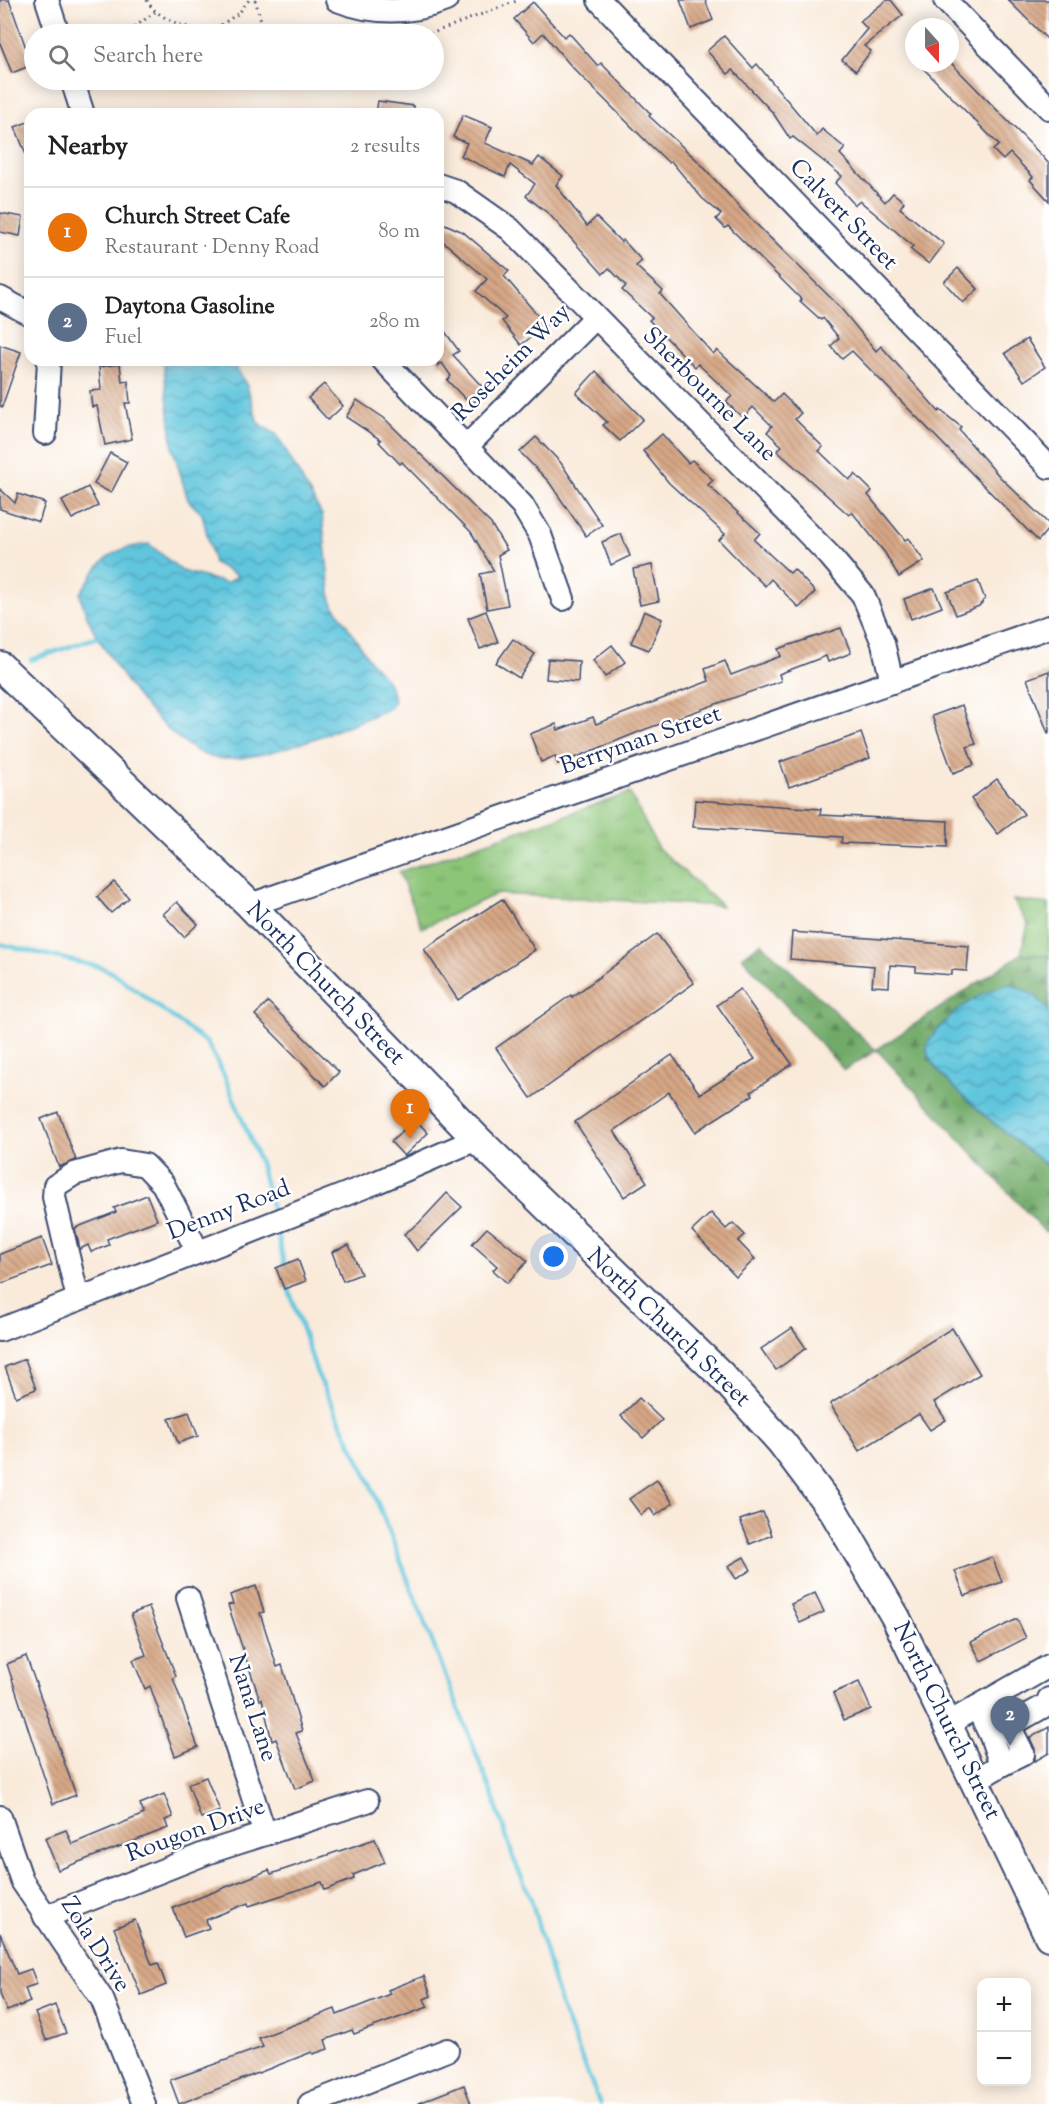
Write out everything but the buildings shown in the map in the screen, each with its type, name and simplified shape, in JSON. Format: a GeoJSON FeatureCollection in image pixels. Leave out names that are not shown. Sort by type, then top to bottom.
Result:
{"type":"FeatureCollection","features":[{"type":"Feature","properties":{"kind":"main road","name":"North Church Street"},"geometry":{"type":"LineString","coordinates":[[0,666],[250,905],[477,1139],[721,1375],[782,1443],[834,1512],[896,1617],[1049,1936]]}},
{"type":"Feature","properties":{"kind":"street"},"geometry":{"type":"LineString","coordinates":[[47,0],[55,24]]}},
{"type":"Feature","properties":{"kind":"street"},"geometry":{"type":"LineString","coordinates":[[337,0],[357,8],[384,10],[410,9],[446,0]]}},
{"type":"Feature","properties":{"kind":"street","name":"Calvert Street"},"geometry":{"type":"LineString","coordinates":[[599,0],[1049,467]]}},
{"type":"Feature","properties":{"kind":"street"},"geometry":{"type":"LineString","coordinates":[[945,0],[1049,108]]}},
{"type":"Feature","properties":{"kind":"street"},"geometry":{"type":"LineString","coordinates":[[75,90],[81,108]]}},
{"type":"Feature","properties":{"kind":"street","name":"Sherbourne Lane"},"geometry":{"type":"LineString","coordinates":[[444,187],[456,191],[510,229],[829,555],[863,596],[883,643],[892,682]]}},
{"type":"Feature","properties":{"kind":"street"},"geometry":{"type":"LineString","coordinates":[[0,298],[24,311]]}},
{"type":"Feature","properties":{"kind":"street","name":"Roseheim Way"},"geometry":{"type":"LineString","coordinates":[[467,446],[595,318]]}},
{"type":"Feature","properties":{"kind":"street"},"geometry":{"type":"LineString","coordinates":[[45,433],[49,366]]}},
{"type":"Feature","properties":{"kind":"street"},"geometry":{"type":"LineString","coordinates":[[389,366],[522,505],[540,535],[563,599]]}},
{"type":"Feature","properties":{"kind":"street","name":"Berryman Street"},"geometry":{"type":"LineString","coordinates":[[250,905],[1049,627]]}},
{"type":"Feature","properties":{"kind":"street","name":"Denny Road"},"geometry":{"type":"LineString","coordinates":[[0,1330],[377,1182],[477,1139]]}},
{"type":"Feature","properties":{"kind":"street"},"geometry":{"type":"LineString","coordinates":[[78,1299],[54,1197],[55,1186],[64,1177],[121,1161],[145,1165],[163,1184],[198,1252]]}},
{"type":"Feature","properties":{"kind":"street","name":"Nana Lane"},"geometry":{"type":"LineString","coordinates":[[188,1598],[265,1834]]}},
{"type":"Feature","properties":{"kind":"street"},"geometry":{"type":"LineString","coordinates":[[947,1724],[1047,1673]]}},
{"type":"Feature","properties":{"kind":"street"},"geometry":{"type":"LineString","coordinates":[[1001,1732],[1048,1704],[1049,1699]]}},
{"type":"Feature","properties":{"kind":"street"},"geometry":{"type":"LineString","coordinates":[[974,1781],[1023,1754],[977,1707]]}},
{"type":"Feature","properties":{"kind":"street","name":"Rougon Drive"},"geometry":{"type":"LineString","coordinates":[[45,1917],[209,1852],[368,1801]]}},
{"type":"Feature","properties":{"kind":"street","name":"Zola Drive"},"geometry":{"type":"LineString","coordinates":[[1,1826],[22,1881],[102,1999],[144,2104]]}},
{"type":"Feature","properties":{"kind":"street"},"geometry":{"type":"LineString","coordinates":[[310,2104],[447,2050]]}},
{"type":"Feature","properties":{"kind":"path"},"geometry":{"type":"LineString","coordinates":[[147,0],[155,12],[185,24]]}},
{"type":"Feature","properties":{"kind":"path"},"geometry":{"type":"LineString","coordinates":[[223,24],[239,13],[249,0]]}},
{"type":"Feature","properties":{"kind":"path"},"geometry":{"type":"LineString","coordinates":[[255,0],[261,24]]}},
{"type":"Feature","properties":{"kind":"path"},"geometry":{"type":"LineString","coordinates":[[444,29],[519,0]]}},
{"type":"Feature","properties":{"kind":"path"},"geometry":{"type":"LineString","coordinates":[[139,24],[155,12]]}},
{"type":"Feature","properties":{"kind":"green space"},"geometry":{"type":"Polygon","coordinates":[[[630,793],[658,848],[722,906],[497,894],[422,928],[399,872],[630,793]]]}},
{"type":"Feature","properties":{"kind":"green space"},"geometry":{"type":"Polygon","coordinates":[[[1013,900],[1049,904],[1049,956],[1021,954],[1028,924],[1013,900]]]}},
{"type":"Feature","properties":{"kind":"green space"},"geometry":{"type":"Polygon","coordinates":[[[761,943],[876,1050],[1021,954],[1049,956],[1049,1012],[1036,996],[929,1059],[970,1103],[1049,1167],[1049,1232],[1044,1231],[877,1050],[844,1070],[742,957],[761,943]]]}},
{"type":"Feature","properties":{"kind":"water"},"geometry":{"type":"Polygon","coordinates":[[[164,366],[235,366],[247,386],[258,423],[277,435],[322,515],[331,601],[370,661],[387,680],[394,701],[390,708],[303,742],[254,756],[233,759],[215,758],[202,754],[189,746],[162,724],[138,698],[91,625],[83,604],[80,593],[94,572],[114,553],[149,544],[182,571],[226,583],[238,576],[214,563],[202,514],[188,500],[173,449],[164,366]]]}},
{"type":"Feature","properties":{"kind":"water"},"geometry":{"type":"Polygon","coordinates":[[[1011,984],[1036,996],[1049,1012],[1049,1167],[959,1092],[942,1075],[931,1060],[927,1049],[934,1033],[961,1008],[985,993],[1011,984]]]}},
{"type":"Feature","properties":{"kind":"waterway"},"geometry":{"type":"LineString","coordinates":[[31,660],[103,635]]}},
{"type":"Feature","properties":{"kind":"waterway"},"geometry":{"type":"LineString","coordinates":[[0,944],[100,967],[113,973],[207,1043],[224,1075],[260,1163],[274,1217]]}},
{"type":"Feature","properties":{"kind":"waterway"},"geometry":{"type":"LineString","coordinates":[[277,1228],[285,1270]]}},
{"type":"Feature","properties":{"kind":"waterway"},"geometry":{"type":"LineString","coordinates":[[287,1284],[317,1373],[370,1483],[495,1802],[515,1862],[531,1899],[561,2007],[600,2104]]}},
{"type":"Feature","properties":{"kind":"place","name":"Church Street Cafe"},"geometry":{"type":"Point","coordinates":[410,1139]}},
{"type":"Feature","properties":{"kind":"place","name":"Daytona Gasoline"},"geometry":{"type":"Point","coordinates":[1010,1746]}}]}
